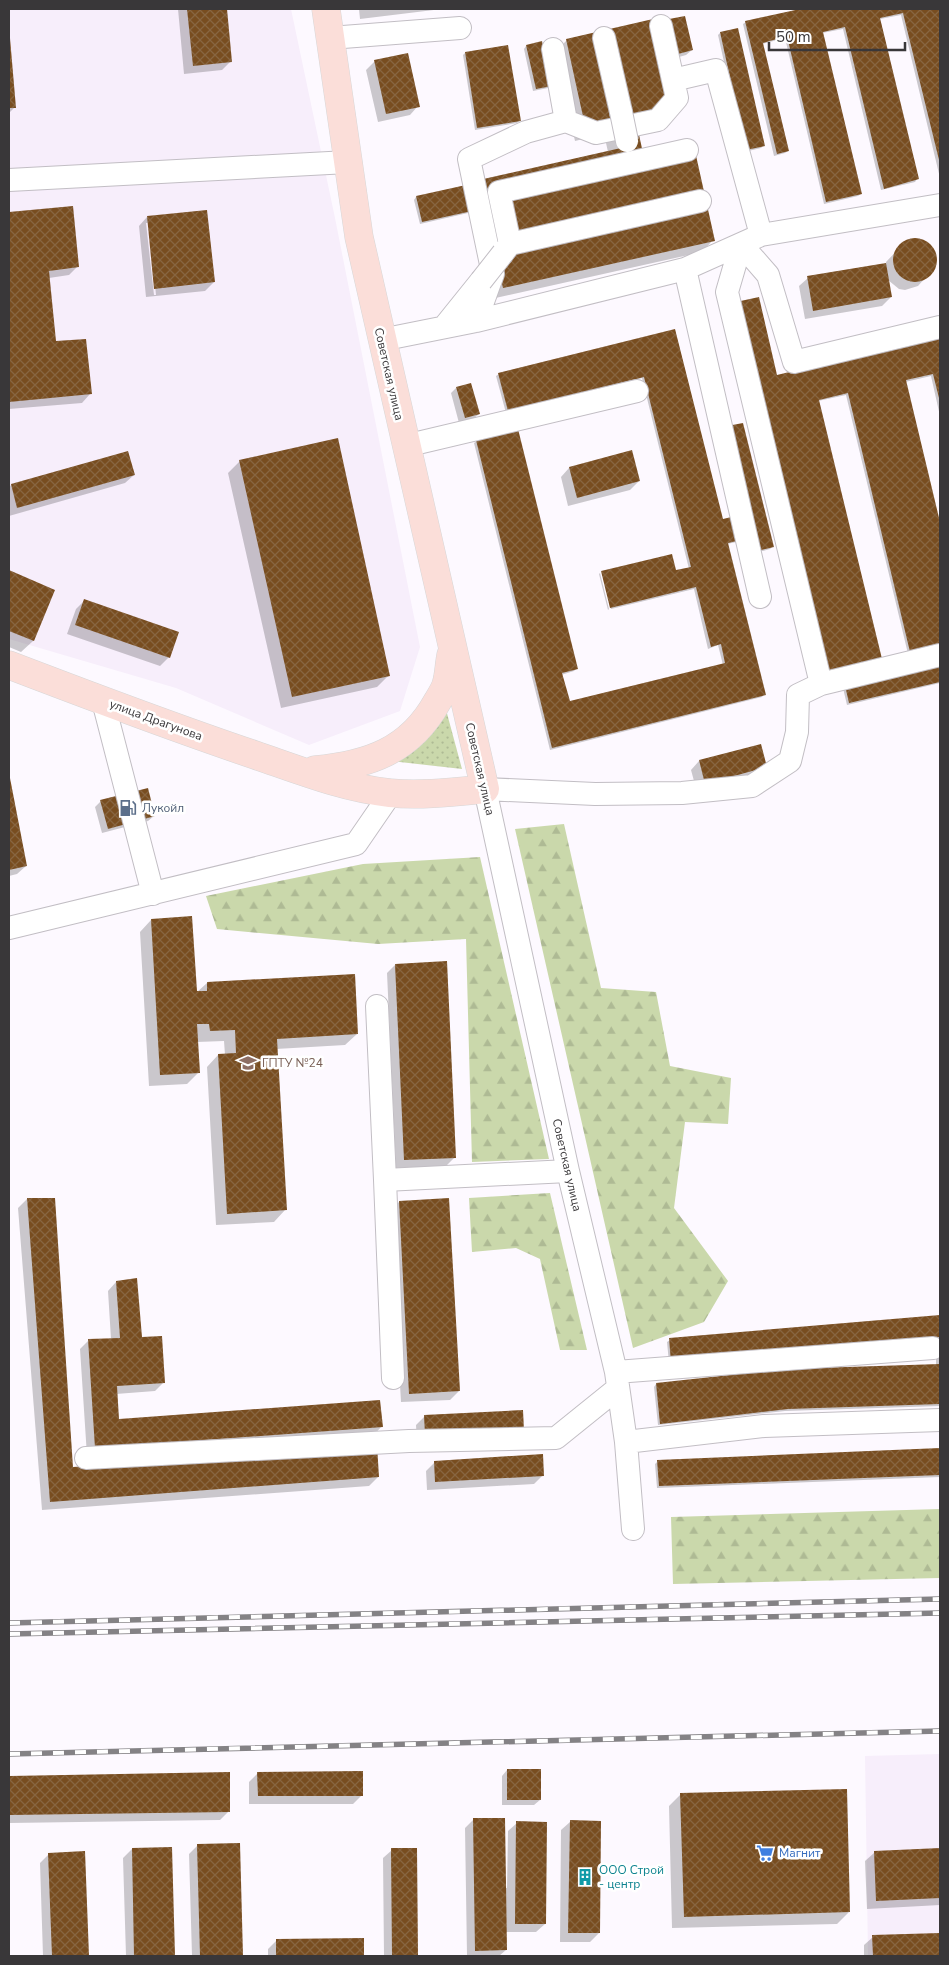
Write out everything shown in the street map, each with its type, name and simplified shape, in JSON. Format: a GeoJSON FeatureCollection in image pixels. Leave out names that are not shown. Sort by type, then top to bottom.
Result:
{"type":"FeatureCollection","features":[{"type":"Feature","properties":{"kind":"main road","name":"Советская улица"},"geometry":{"type":"LineString","coordinates":[[330,20],[359,237],[405,446],[485,789]]}},
{"type":"Feature","properties":{"kind":"main road"},"geometry":{"type":"LineString","coordinates":[[304,772],[344,767],[375,758],[409,739],[430,714],[446,686],[452,648]]}},
{"type":"Feature","properties":{"kind":"main road","name":"улица Драгунова"},"geometry":{"type":"LineString","coordinates":[[9,665],[103,701],[304,772],[358,787],[391,793],[438,793],[485,789]]}},
{"type":"Feature","properties":{"kind":"street"},"geometry":{"type":"LineString","coordinates":[[330,20],[460,28]]}},
{"type":"Feature","properties":{"kind":"street"},"geometry":{"type":"LineString","coordinates":[[476,321],[493,274],[469,159],[526,132],[566,121],[596,133],[658,120],[677,98],[661,26]]}},
{"type":"Feature","properties":{"kind":"street"},"geometry":{"type":"LineString","coordinates":[[604,38],[630,152]]}},
{"type":"Feature","properties":{"kind":"street"},"geometry":{"type":"LineString","coordinates":[[553,49],[566,121]]}},
{"type":"Feature","properties":{"kind":"street"},"geometry":{"type":"LineString","coordinates":[[673,80],[716,70],[751,240],[768,275],[794,362],[940,327]]}},
{"type":"Feature","properties":{"kind":"street"},"geometry":{"type":"LineString","coordinates":[[507,249],[498,192],[630,152],[687,150]]}},
{"type":"Feature","properties":{"kind":"street"},"geometry":{"type":"LineString","coordinates":[[9,180],[348,162]]}},
{"type":"Feature","properties":{"kind":"street"},"geometry":{"type":"LineString","coordinates":[[444,327],[507,249],[700,201]]}},
{"type":"Feature","properties":{"kind":"street"},"geometry":{"type":"LineString","coordinates":[[381,340],[476,321],[685,269],[751,240],[940,205]]}},
{"type":"Feature","properties":{"kind":"street"},"geometry":{"type":"LineString","coordinates":[[751,240],[727,292],[821,684]]}},
{"type":"Feature","properties":{"kind":"street"},"geometry":{"type":"LineString","coordinates":[[685,269],[760,597]]}},
{"type":"Feature","properties":{"kind":"street"},"geometry":{"type":"LineString","coordinates":[[405,446],[637,391]]}},
{"type":"Feature","properties":{"kind":"street"},"geometry":{"type":"LineString","coordinates":[[485,789],[596,794],[682,793],[752,786],[790,761],[797,732],[798,695],[821,684],[940,655]]}},
{"type":"Feature","properties":{"kind":"street"},"geometry":{"type":"LineString","coordinates":[[103,701],[153,894]]}},
{"type":"Feature","properties":{"kind":"street","name":"Советская улица"},"geometry":{"type":"LineString","coordinates":[[485,789],[568,1171],[617,1380],[626,1442],[633,1529]]}},
{"type":"Feature","properties":{"kind":"street"},"geometry":{"type":"LineString","coordinates":[[9,928],[356,844],[391,793]]}},
{"type":"Feature","properties":{"kind":"street"},"geometry":{"type":"LineString","coordinates":[[377,1006],[393,1378]]}},
{"type":"Feature","properties":{"kind":"street"},"geometry":{"type":"LineString","coordinates":[[385,1180],[568,1171]]}},
{"type":"Feature","properties":{"kind":"street"},"geometry":{"type":"LineString","coordinates":[[86,1458],[409,1442],[556,1438],[617,1380],[933,1348]]}},
{"type":"Feature","properties":{"kind":"street"},"geometry":{"type":"LineString","coordinates":[[626,1442],[764,1426],[940,1420]]}},
{"type":"Feature","properties":{"kind":"shaded area"},"geometry":{"type":"Polygon","coordinates":[[[9,9],[291,9],[335,218],[420,647],[400,711],[309,745],[176,688],[9,639],[9,9]]]}},
{"type":"Feature","properties":{"kind":"shaded area"},"geometry":{"type":"Polygon","coordinates":[[[940,1754],[940,1956],[868,1956],[865,1756],[940,1754]]]}},
{"type":"Feature","properties":{"kind":"green space"},"geometry":{"type":"Polygon","coordinates":[[[445,706],[462,769],[382,760],[445,706]]]}},
{"type":"Feature","properties":{"kind":"green space"},"geometry":{"type":"Polygon","coordinates":[[[564,824],[601,988],[656,992],[670,1066],[731,1078],[728,1124],[685,1122],[674,1208],[728,1281],[704,1322],[633,1348],[515,829],[564,824]]]}},
{"type":"Feature","properties":{"kind":"green space"},"geometry":{"type":"Polygon","coordinates":[[[480,857],[549,1159],[472,1162],[466,939],[378,944],[217,929],[206,896],[363,864],[480,857]]]}},
{"type":"Feature","properties":{"kind":"green space"},"geometry":{"type":"Polygon","coordinates":[[[550,1193],[587,1350],[560,1350],[540,1259],[516,1248],[472,1252],[469,1198],[550,1193]]]}},
{"type":"Feature","properties":{"kind":"green space"},"geometry":{"type":"Polygon","coordinates":[[[940,1509],[940,1578],[673,1584],[671,1517],[940,1509]]]}},
{"type":"Feature","properties":{"kind":"building"},"geometry":{"type":"Polygon","coordinates":[[[187,9],[227,9],[232,62],[193,66],[187,9]]]}},
{"type":"Feature","properties":{"kind":"building"},"geometry":{"type":"Polygon","coordinates":[[[800,9],[940,9],[940,164],[903,13],[880,18],[919,179],[884,189],[845,27],[823,32],[862,194],[826,202],[787,36],[763,43],[789,151],[777,154],[745,21],[800,9]]]}},
{"type":"Feature","properties":{"kind":"building"},"geometry":{"type":"Polygon","coordinates":[[[685,16],[693,50],[678,54],[669,19],[685,16]]]}},
{"type":"Feature","properties":{"kind":"building"},"geometry":{"type":"Polygon","coordinates":[[[653,19],[674,113],[636,121],[643,153],[693,142],[715,241],[503,288],[479,180],[621,148],[616,123],[586,130],[566,39],[653,19]]]}},
{"type":"Feature","properties":{"kind":"building"},"geometry":{"type":"Polygon","coordinates":[[[738,28],[765,146],[746,150],[720,32],[738,28]]]}},
{"type":"Feature","properties":{"kind":"building"},"geometry":{"type":"Polygon","coordinates":[[[10,38],[16,108],[9,108],[10,38]]]}},
{"type":"Feature","properties":{"kind":"building"},"geometry":{"type":"Polygon","coordinates":[[[542,41],[552,86],[536,89],[526,45],[542,41]]]}},
{"type":"Feature","properties":{"kind":"building"},"geometry":{"type":"Polygon","coordinates":[[[508,45],[521,121],[477,128],[465,52],[508,45]]]}},
{"type":"Feature","properties":{"kind":"building"},"geometry":{"type":"Polygon","coordinates":[[[408,53],[420,107],[386,114],[374,60],[408,53]]]}},
{"type":"Feature","properties":{"kind":"building"},"geometry":{"type":"Polygon","coordinates":[[[466,185],[472,211],[422,222],[416,196],[466,185]]]}},
{"type":"Feature","properties":{"kind":"building"},"geometry":{"type":"Polygon","coordinates":[[[73,206],[79,267],[49,271],[56,341],[86,339],[92,394],[9,402],[9,212],[73,206]]]}},
{"type":"Feature","properties":{"kind":"building"},"geometry":{"type":"Polygon","coordinates":[[[207,210],[215,282],[154,289],[147,216],[207,210]]]}},
{"type":"Feature","properties":{"kind":"building"},"geometry":{"type":"Polygon","coordinates":[[[911,238],[919,238],[931,244],[937,260],[931,276],[919,282],[911,282],[899,276],[893,264],[893,256],[899,244],[911,238]]]}},
{"type":"Feature","properties":{"kind":"building"},"geometry":{"type":"Polygon","coordinates":[[[886,263],[892,297],[813,311],[807,276],[886,263]]]}},
{"type":"Feature","properties":{"kind":"building"},"geometry":{"type":"Polygon","coordinates":[[[759,297],[777,375],[940,335],[940,402],[933,374],[906,380],[940,522],[940,649],[911,656],[848,393],[819,400],[883,663],[827,676],[736,302],[759,297]]]}},
{"type":"Feature","properties":{"kind":"building"},"geometry":{"type":"Polygon","coordinates":[[[675,329],[723,519],[748,513],[727,426],[743,423],[774,547],[757,551],[753,537],[728,543],[766,695],[552,748],[476,440],[518,429],[578,669],[562,673],[570,701],[725,663],[721,644],[711,647],[696,587],[610,608],[601,571],[672,554],[676,570],[691,567],[644,377],[508,411],[498,373],[675,329]]]}},
{"type":"Feature","properties":{"kind":"building"},"geometry":{"type":"Polygon","coordinates":[[[471,383],[480,414],[465,418],[456,387],[471,383]]]}},
{"type":"Feature","properties":{"kind":"building"},"geometry":{"type":"Polygon","coordinates":[[[338,438],[390,676],[292,697],[239,460],[338,438]]]}},
{"type":"Feature","properties":{"kind":"building"},"geometry":{"type":"Polygon","coordinates":[[[632,450],[640,481],[577,498],[569,467],[632,450]]]}},
{"type":"Feature","properties":{"kind":"building"},"geometry":{"type":"Polygon","coordinates":[[[128,451],[135,475],[17,508],[11,484],[128,451]]]}},
{"type":"Feature","properties":{"kind":"building"},"geometry":{"type":"Polygon","coordinates":[[[9,570],[55,590],[34,641],[9,631],[9,570]]]}},
{"type":"Feature","properties":{"kind":"building"},"geometry":{"type":"Polygon","coordinates":[[[84,599],[179,632],[170,658],[75,625],[84,599]]]}},
{"type":"Feature","properties":{"kind":"building"},"geometry":{"type":"Polygon","coordinates":[[[940,659],[940,682],[849,703],[844,681],[940,659]]]}},
{"type":"Feature","properties":{"kind":"building"},"geometry":{"type":"Polygon","coordinates":[[[761,744],[767,767],[705,784],[699,760],[761,744]]]}},
{"type":"Feature","properties":{"kind":"building"},"geometry":{"type":"Polygon","coordinates":[[[9,779],[27,866],[9,870],[9,779]]]}},
{"type":"Feature","properties":{"kind":"building","name":"Лукойл"},"geometry":{"type":"Polygon","coordinates":[[[148,788],[155,816],[108,829],[100,800],[148,788]]]}},
{"type":"Feature","properties":{"kind":"building","name":"ГПТУ №24"},"geometry":{"type":"Polygon","coordinates":[[[192,916],[197,991],[207,991],[207,982],[355,974],[358,1034],[277,1039],[287,1210],[227,1214],[218,1054],[236,1053],[235,1030],[210,1031],[209,1024],[197,1024],[200,1073],[160,1075],[151,919],[192,916]]]}},
{"type":"Feature","properties":{"kind":"building"},"geometry":{"type":"Polygon","coordinates":[[[447,961],[456,1158],[404,1160],[395,964],[447,961]]]}},
{"type":"Feature","properties":{"kind":"building"},"geometry":{"type":"Polygon","coordinates":[[[27,1198],[55,1198],[73,1467],[377,1445],[379,1477],[50,1502],[27,1198]]]}},
{"type":"Feature","properties":{"kind":"building"},"geometry":{"type":"Polygon","coordinates":[[[449,1198],[460,1391],[409,1394],[399,1201],[449,1198]]]}},
{"type":"Feature","properties":{"kind":"building"},"geometry":{"type":"Polygon","coordinates":[[[137,1278],[142,1337],[162,1336],[165,1383],[117,1386],[119,1419],[380,1400],[383,1427],[95,1448],[88,1339],[120,1338],[116,1281],[137,1278]]]}},
{"type":"Feature","properties":{"kind":"building"},"geometry":{"type":"Polygon","coordinates":[[[940,1315],[940,1337],[671,1362],[669,1338],[940,1315]]]}},
{"type":"Feature","properties":{"kind":"building"},"geometry":{"type":"Polygon","coordinates":[[[940,1364],[940,1404],[788,1409],[660,1424],[656,1383],[784,1369],[940,1364]]]}},
{"type":"Feature","properties":{"kind":"building"},"geometry":{"type":"Polygon","coordinates":[[[523,1410],[524,1430],[425,1435],[424,1415],[523,1410]]]}},
{"type":"Feature","properties":{"kind":"building"},"geometry":{"type":"Polygon","coordinates":[[[940,1448],[940,1475],[659,1486],[657,1460],[940,1448]]]}},
{"type":"Feature","properties":{"kind":"building"},"geometry":{"type":"Polygon","coordinates":[[[543,1454],[544,1476],[435,1482],[434,1461],[543,1454]]]}},
{"type":"Feature","properties":{"kind":"building"},"geometry":{"type":"Polygon","coordinates":[[[507,1769],[541,1769],[541,1800],[507,1800],[507,1769]]]}},
{"type":"Feature","properties":{"kind":"building"},"geometry":{"type":"Polygon","coordinates":[[[363,1771],[363,1796],[258,1796],[257,1772],[363,1771]]]}},
{"type":"Feature","properties":{"kind":"building"},"geometry":{"type":"Polygon","coordinates":[[[230,1772],[230,1812],[9,1815],[9,1776],[230,1772]]]}},
{"type":"Feature","properties":{"kind":"building","name":"Магнит"},"geometry":{"type":"Polygon","coordinates":[[[847,1789],[850,1912],[684,1917],[680,1793],[847,1789]]]}},
{"type":"Feature","properties":{"kind":"building"},"geometry":{"type":"Polygon","coordinates":[[[473,1818],[505,1818],[507,1950],[475,1951],[473,1818]]]}},
{"type":"Feature","properties":{"kind":"building","name":"ООО Строй - центр"},"geometry":{"type":"Polygon","coordinates":[[[570,1820],[601,1821],[600,1933],[568,1933],[570,1820]]]}},
{"type":"Feature","properties":{"kind":"building"},"geometry":{"type":"Polygon","coordinates":[[[516,1821],[547,1822],[546,1924],[515,1924],[516,1821]]]}},
{"type":"Feature","properties":{"kind":"building"},"geometry":{"type":"Polygon","coordinates":[[[240,1843],[243,1956],[200,1956],[197,1844],[240,1843]]]}},
{"type":"Feature","properties":{"kind":"building"},"geometry":{"type":"Polygon","coordinates":[[[172,1847],[175,1956],[134,1956],[132,1848],[172,1847]]]}},
{"type":"Feature","properties":{"kind":"building"},"geometry":{"type":"Polygon","coordinates":[[[391,1848],[417,1848],[418,1956],[392,1956],[391,1848]]]}},
{"type":"Feature","properties":{"kind":"building"},"geometry":{"type":"Polygon","coordinates":[[[940,1848],[940,1898],[876,1901],[874,1851],[940,1848]]]}},
{"type":"Feature","properties":{"kind":"building"},"geometry":{"type":"Polygon","coordinates":[[[85,1851],[89,1956],[52,1956],[48,1853],[85,1851]]]}},
{"type":"Feature","properties":{"kind":"building"},"geometry":{"type":"Polygon","coordinates":[[[940,1933],[940,1956],[873,1956],[872,1935],[940,1933]]]}},
{"type":"Feature","properties":{"kind":"building"},"geometry":{"type":"Polygon","coordinates":[[[364,1938],[364,1956],[276,1956],[276,1939],[364,1938]]]}},
{"type":"Feature","properties":{"kind":"railway"},"geometry":{"type":"LineString","coordinates":[[9,1623],[940,1599]]}},
{"type":"Feature","properties":{"kind":"railway"},"geometry":{"type":"LineString","coordinates":[[9,1634],[940,1613]]}},
{"type":"Feature","properties":{"kind":"railway"},"geometry":{"type":"LineString","coordinates":[[9,1754],[940,1731]]}},
{"type":"Feature","properties":{"kind":"place","name":"Лукойл"},"geometry":{"type":"Point","coordinates":[128,808]}},
{"type":"Feature","properties":{"kind":"place","name":"ГПТУ №24"},"geometry":{"type":"Point","coordinates":[248,1063]}},
{"type":"Feature","properties":{"kind":"place","name":"Магнит"},"geometry":{"type":"Point","coordinates":[765,1853]}},
{"type":"Feature","properties":{"kind":"place","name":"ООО Строй - центр"},"geometry":{"type":"Point","coordinates":[585,1877]}}]}
